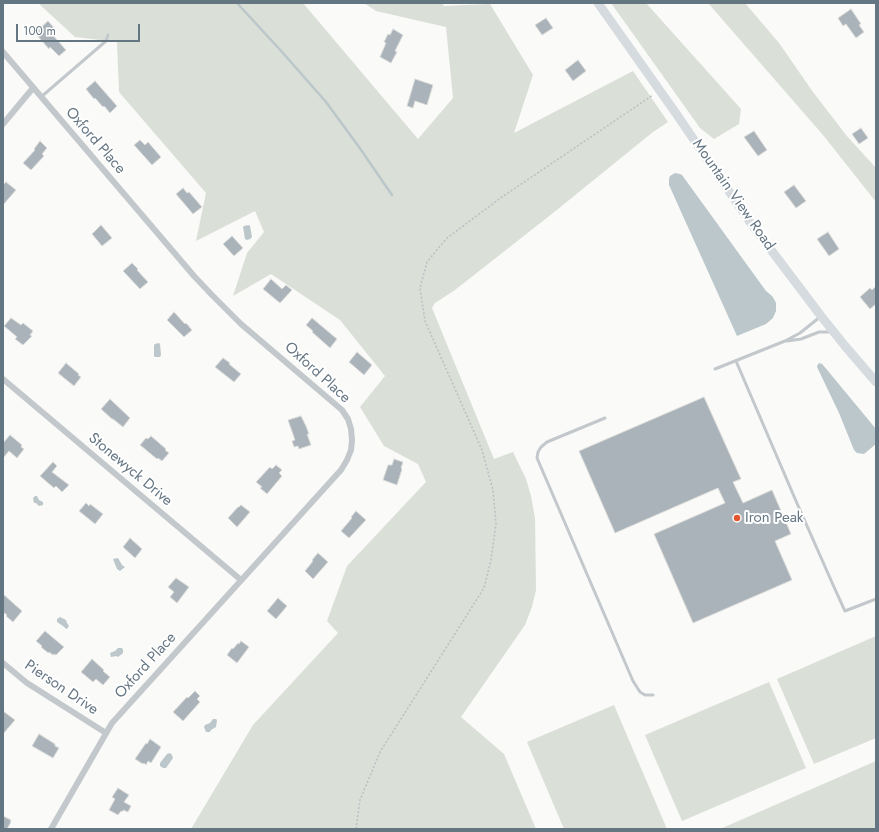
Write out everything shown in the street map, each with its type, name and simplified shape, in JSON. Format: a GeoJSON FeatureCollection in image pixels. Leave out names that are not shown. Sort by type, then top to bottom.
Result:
{"type":"FeatureCollection","features":[{"type":"Feature","properties":{"kind":"street","name":"Mountain View Road"},"geometry":{"type":"LineString","coordinates":[[598,3],[750,222],[821,316],[876,382]]}},
{"type":"Feature","properties":{"kind":"street","name":"Oxford Place"},"geometry":{"type":"LineString","coordinates":[[3,52],[211,294],[241,324],[342,410],[348,419],[352,440],[351,450],[341,470],[119,715],[106,733],[51,829]]}},
{"type":"Feature","properties":{"kind":"street"},"geometry":{"type":"LineString","coordinates":[[3,124],[34,88]]}},
{"type":"Feature","properties":{"kind":"street","name":"Stonewyck Drive"},"geometry":{"type":"LineString","coordinates":[[3,379],[240,580]]}},
{"type":"Feature","properties":{"kind":"street","name":"Pierson Drive"},"geometry":{"type":"LineString","coordinates":[[3,663],[27,683],[106,733]]}},
{"type":"Feature","properties":{"kind":"lane"},"geometry":{"type":"LineString","coordinates":[[41,97],[106,41],[108,35]]}},
{"type":"Feature","properties":{"kind":"lane"},"geometry":{"type":"LineString","coordinates":[[715,369],[785,341],[800,333],[821,316]]}},
{"type":"Feature","properties":{"kind":"lane"},"geometry":{"type":"LineString","coordinates":[[785,341],[801,339],[818,332],[825,331],[835,333]]}},
{"type":"Feature","properties":{"kind":"lane"},"geometry":{"type":"LineString","coordinates":[[736,360],[845,611],[876,599]]}},
{"type":"Feature","properties":{"kind":"lane"},"geometry":{"type":"LineString","coordinates":[[605,418],[547,442],[541,447],[537,458],[633,681],[640,692],[653,695]]}},
{"type":"Feature","properties":{"kind":"path"},"geometry":{"type":"LineString","coordinates":[[356,829],[360,800],[380,752],[484,588],[491,560],[496,524],[494,490],[482,450],[425,321],[420,288],[427,262],[447,238],[496,202],[659,90]]}},
{"type":"Feature","properties":{"kind":"shaded area"},"geometry":{"type":"Polygon","coordinates":[[[38,3],[303,3],[418,139],[453,98],[446,27],[376,11],[364,3],[442,3],[444,6],[490,4],[533,75],[514,133],[633,71],[668,122],[653,132],[455,290],[435,303],[432,308],[494,459],[513,452],[526,479],[531,496],[535,518],[536,590],[532,607],[525,625],[461,717],[504,754],[536,829],[191,829],[253,725],[338,633],[327,621],[347,566],[426,482],[418,464],[384,446],[360,407],[385,376],[340,320],[271,274],[233,296],[247,253],[264,232],[255,211],[196,241],[206,193],[119,92],[117,42],[75,37],[38,3]]]}},
{"type":"Feature","properties":{"kind":"shaded area"},"geometry":{"type":"Polygon","coordinates":[[[611,3],[646,3],[741,109],[739,124],[714,139],[700,128],[611,3]]]}},
{"type":"Feature","properties":{"kind":"shaded area"},"geometry":{"type":"Polygon","coordinates":[[[708,3],[745,3],[779,43],[813,92],[846,135],[876,168],[876,202],[823,135],[708,3]]]}},
{"type":"Feature","properties":{"kind":"shaded area"},"geometry":{"type":"Polygon","coordinates":[[[675,173],[682,175],[766,291],[774,299],[776,303],[776,311],[773,318],[766,324],[737,336],[669,185],[670,176],[675,173]]]}},
{"type":"Feature","properties":{"kind":"shaded area"},"geometry":{"type":"Polygon","coordinates":[[[249,225],[252,237],[247,240],[245,239],[243,227],[249,225]]]}},
{"type":"Feature","properties":{"kind":"shaded area"},"geometry":{"type":"Polygon","coordinates":[[[159,343],[161,355],[160,357],[155,357],[154,345],[159,343]]]}},
{"type":"Feature","properties":{"kind":"shaded area"},"geometry":{"type":"Polygon","coordinates":[[[819,363],[823,365],[876,429],[876,444],[864,454],[857,453],[854,450],[839,413],[817,367],[819,363]]]}},
{"type":"Feature","properties":{"kind":"shaded area"},"geometry":{"type":"Polygon","coordinates":[[[35,496],[43,502],[43,505],[39,506],[34,503],[33,498],[35,496]]]}},
{"type":"Feature","properties":{"kind":"shaded area"},"geometry":{"type":"Polygon","coordinates":[[[118,558],[125,567],[120,571],[117,569],[113,559],[118,558]]]}},
{"type":"Feature","properties":{"kind":"shaded area"},"geometry":{"type":"Polygon","coordinates":[[[60,617],[66,620],[69,626],[67,629],[57,622],[57,619],[60,617]]]}},
{"type":"Feature","properties":{"kind":"shaded area"},"geometry":{"type":"Polygon","coordinates":[[[876,636],[876,738],[814,764],[777,679],[876,636]]]}},
{"type":"Feature","properties":{"kind":"shaded area"},"geometry":{"type":"Polygon","coordinates":[[[118,648],[122,648],[123,653],[118,657],[111,657],[110,653],[118,648]]]}},
{"type":"Feature","properties":{"kind":"shaded area"},"geometry":{"type":"Polygon","coordinates":[[[769,682],[806,768],[682,821],[645,735],[769,682]]]}},
{"type":"Feature","properties":{"kind":"shaded area"},"geometry":{"type":"Polygon","coordinates":[[[614,705],[667,829],[564,829],[527,742],[614,705]]]}},
{"type":"Feature","properties":{"kind":"shaded area"},"geometry":{"type":"Polygon","coordinates":[[[213,719],[217,720],[216,727],[210,732],[206,732],[204,727],[205,725],[210,723],[213,719]]]}},
{"type":"Feature","properties":{"kind":"shaded area"},"geometry":{"type":"Polygon","coordinates":[[[170,753],[173,758],[166,768],[163,768],[160,766],[160,763],[167,754],[170,753]]]}},
{"type":"Feature","properties":{"kind":"shaded area"},"geometry":{"type":"Polygon","coordinates":[[[876,761],[876,829],[720,829],[876,761]]]}},
{"type":"Feature","properties":{"kind":"building"},"geometry":{"type":"Polygon","coordinates":[[[851,9],[861,24],[859,25],[864,32],[856,38],[846,24],[843,26],[838,18],[851,9]]]}},
{"type":"Feature","properties":{"kind":"building"},"geometry":{"type":"Polygon","coordinates":[[[546,18],[553,28],[542,35],[535,25],[546,18]]]}},
{"type":"Feature","properties":{"kind":"building"},"geometry":{"type":"Polygon","coordinates":[[[48,21],[55,29],[51,33],[66,50],[59,56],[50,47],[49,49],[35,33],[48,21]]]}},
{"type":"Feature","properties":{"kind":"building"},"geometry":{"type":"Polygon","coordinates":[[[393,29],[403,35],[391,63],[380,57],[386,43],[384,42],[388,34],[390,35],[393,29]]]}},
{"type":"Feature","properties":{"kind":"building"},"geometry":{"type":"Polygon","coordinates":[[[578,60],[586,71],[573,81],[565,70],[578,60]]]}},
{"type":"Feature","properties":{"kind":"building"},"geometry":{"type":"Polygon","coordinates":[[[415,79],[433,85],[427,105],[415,101],[413,108],[407,106],[415,79]]]}},
{"type":"Feature","properties":{"kind":"building"},"geometry":{"type":"Polygon","coordinates":[[[95,81],[117,106],[110,113],[95,98],[94,99],[86,89],[95,81]]]}},
{"type":"Feature","properties":{"kind":"building"},"geometry":{"type":"Polygon","coordinates":[[[861,128],[868,138],[859,144],[852,134],[861,128]]]}},
{"type":"Feature","properties":{"kind":"building"},"geometry":{"type":"Polygon","coordinates":[[[754,131],[767,150],[758,156],[744,137],[754,131]]]}},
{"type":"Feature","properties":{"kind":"building"},"geometry":{"type":"Polygon","coordinates":[[[140,140],[145,145],[148,142],[161,157],[152,165],[134,145],[140,140]]]}},
{"type":"Feature","properties":{"kind":"building"},"geometry":{"type":"Polygon","coordinates":[[[40,141],[47,148],[42,154],[44,156],[31,170],[23,163],[35,150],[34,149],[40,141]]]}},
{"type":"Feature","properties":{"kind":"building"},"geometry":{"type":"Polygon","coordinates":[[[6,182],[16,190],[3,205],[3,185],[6,182]]]}},
{"type":"Feature","properties":{"kind":"building"},"geometry":{"type":"Polygon","coordinates":[[[794,185],[806,201],[796,208],[784,192],[794,185]]]}},
{"type":"Feature","properties":{"kind":"building"},"geometry":{"type":"Polygon","coordinates":[[[183,188],[187,193],[189,192],[202,207],[193,214],[176,194],[183,188]]]}},
{"type":"Feature","properties":{"kind":"building"},"geometry":{"type":"Polygon","coordinates":[[[101,225],[112,238],[102,246],[92,234],[101,225]]]}},
{"type":"Feature","properties":{"kind":"building"},"geometry":{"type":"Polygon","coordinates":[[[828,232],[839,249],[829,256],[817,239],[828,232]]]}},
{"type":"Feature","properties":{"kind":"building"},"geometry":{"type":"Polygon","coordinates":[[[232,236],[243,248],[234,256],[223,244],[232,236]]]}},
{"type":"Feature","properties":{"kind":"building"},"geometry":{"type":"Polygon","coordinates":[[[132,263],[148,282],[140,289],[123,271],[132,263]]]}},
{"type":"Feature","properties":{"kind":"building"},"geometry":{"type":"Polygon","coordinates":[[[271,279],[282,289],[286,285],[292,290],[280,303],[263,289],[271,279]]]}},
{"type":"Feature","properties":{"kind":"building"},"geometry":{"type":"Polygon","coordinates":[[[876,286],[876,304],[870,309],[860,297],[870,288],[872,290],[876,286]]]}},
{"type":"Feature","properties":{"kind":"building"},"geometry":{"type":"Polygon","coordinates":[[[174,312],[192,330],[184,337],[167,320],[174,312]]]}},
{"type":"Feature","properties":{"kind":"building"},"geometry":{"type":"Polygon","coordinates":[[[11,318],[21,325],[23,323],[33,331],[30,335],[32,336],[23,345],[15,339],[17,337],[4,326],[11,318]]]}},
{"type":"Feature","properties":{"kind":"building"},"geometry":{"type":"Polygon","coordinates":[[[312,318],[337,339],[330,348],[306,325],[312,318]]]}},
{"type":"Feature","properties":{"kind":"building"},"geometry":{"type":"Polygon","coordinates":[[[357,352],[372,365],[364,375],[349,362],[357,352]]]}},
{"type":"Feature","properties":{"kind":"building"},"geometry":{"type":"Polygon","coordinates":[[[223,358],[241,374],[234,382],[215,367],[223,358]]]}},
{"type":"Feature","properties":{"kind":"building"},"geometry":{"type":"Polygon","coordinates":[[[66,363],[81,377],[74,386],[58,373],[66,363]]]}},
{"type":"Feature","properties":{"kind":"building","name":"Iron Peak"},"geometry":{"type":"Polygon","coordinates":[[[704,397],[741,479],[733,482],[743,503],[772,490],[791,534],[775,541],[792,580],[693,623],[654,534],[725,503],[718,488],[615,533],[579,451],[704,397]]]}},
{"type":"Feature","properties":{"kind":"building"},"geometry":{"type":"Polygon","coordinates":[[[110,399],[130,418],[123,427],[101,409],[110,399]]]}},
{"type":"Feature","properties":{"kind":"building"},"geometry":{"type":"Polygon","coordinates":[[[301,416],[309,434],[307,434],[311,445],[299,449],[298,446],[294,447],[292,441],[295,440],[288,420],[301,416]]]}},
{"type":"Feature","properties":{"kind":"building"},"geometry":{"type":"Polygon","coordinates":[[[10,435],[22,445],[21,447],[24,449],[17,458],[9,451],[3,458],[3,443],[10,435]]]}},
{"type":"Feature","properties":{"kind":"building"},"geometry":{"type":"Polygon","coordinates":[[[151,436],[169,453],[162,461],[158,458],[157,459],[140,445],[146,438],[148,439],[151,436]]]}},
{"type":"Feature","properties":{"kind":"building"},"geometry":{"type":"Polygon","coordinates":[[[394,459],[403,462],[397,485],[383,480],[388,465],[392,465],[394,459]]]}},
{"type":"Feature","properties":{"kind":"building"},"geometry":{"type":"Polygon","coordinates":[[[53,462],[57,466],[52,472],[69,485],[62,492],[56,486],[54,488],[40,476],[53,462]]]}},
{"type":"Feature","properties":{"kind":"building"},"geometry":{"type":"Polygon","coordinates":[[[276,465],[282,470],[279,473],[282,476],[267,494],[256,482],[270,467],[272,469],[276,465]]]}},
{"type":"Feature","properties":{"kind":"building"},"geometry":{"type":"Polygon","coordinates":[[[86,503],[89,506],[90,504],[103,514],[95,524],[79,511],[86,503]]]}},
{"type":"Feature","properties":{"kind":"building"},"geometry":{"type":"Polygon","coordinates":[[[241,505],[250,512],[237,527],[228,518],[241,505]]]}},
{"type":"Feature","properties":{"kind":"building"},"geometry":{"type":"Polygon","coordinates":[[[356,511],[366,520],[349,538],[341,531],[356,511]]]}},
{"type":"Feature","properties":{"kind":"building"},"geometry":{"type":"Polygon","coordinates":[[[130,538],[142,549],[135,558],[123,547],[130,538]]]}},
{"type":"Feature","properties":{"kind":"building"},"geometry":{"type":"Polygon","coordinates":[[[318,553],[328,562],[313,579],[305,571],[318,553]]]}},
{"type":"Feature","properties":{"kind":"building"},"geometry":{"type":"Polygon","coordinates":[[[176,578],[189,587],[177,603],[170,597],[174,592],[168,587],[176,578]]]}},
{"type":"Feature","properties":{"kind":"building"},"geometry":{"type":"Polygon","coordinates":[[[3,594],[22,611],[13,622],[3,612],[3,594]]]}},
{"type":"Feature","properties":{"kind":"building"},"geometry":{"type":"Polygon","coordinates":[[[278,598],[287,606],[276,619],[267,611],[278,598]]]}},
{"type":"Feature","properties":{"kind":"building"},"geometry":{"type":"Polygon","coordinates":[[[45,631],[64,647],[56,655],[47,652],[36,641],[45,631]]]}},
{"type":"Feature","properties":{"kind":"building"},"geometry":{"type":"Polygon","coordinates":[[[241,641],[249,647],[237,663],[227,655],[232,648],[233,649],[241,641]]]}},
{"type":"Feature","properties":{"kind":"building"},"geometry":{"type":"Polygon","coordinates":[[[92,659],[110,677],[103,685],[96,679],[93,682],[81,672],[92,659]]]}},
{"type":"Feature","properties":{"kind":"building"},"geometry":{"type":"Polygon","coordinates":[[[195,691],[200,696],[197,699],[200,702],[183,721],[173,712],[195,691]]]}},
{"type":"Feature","properties":{"kind":"building"},"geometry":{"type":"Polygon","coordinates":[[[3,711],[15,720],[3,734],[3,711]]]}},
{"type":"Feature","properties":{"kind":"building"},"geometry":{"type":"Polygon","coordinates":[[[39,734],[59,748],[53,758],[32,746],[39,734]]]}},
{"type":"Feature","properties":{"kind":"building"},"geometry":{"type":"Polygon","coordinates":[[[150,739],[161,747],[151,763],[148,761],[146,765],[135,759],[150,739]]]}},
{"type":"Feature","properties":{"kind":"building"},"geometry":{"type":"Polygon","coordinates":[[[118,788],[129,795],[124,802],[131,806],[128,812],[123,810],[118,815],[109,810],[115,799],[112,797],[118,788]]]}},
{"type":"Feature","properties":{"kind":"building"},"geometry":{"type":"Polygon","coordinates":[[[3,816],[11,820],[7,829],[3,829],[3,816]]]}},
{"type":"Feature","properties":{"kind":"waterway"},"geometry":{"type":"LineString","coordinates":[[237,3],[326,102],[392,195]]}},
{"type":"Feature","properties":{"kind":"place","name":"Iron Peak"},"geometry":{"type":"Point","coordinates":[737,518]}}]}
